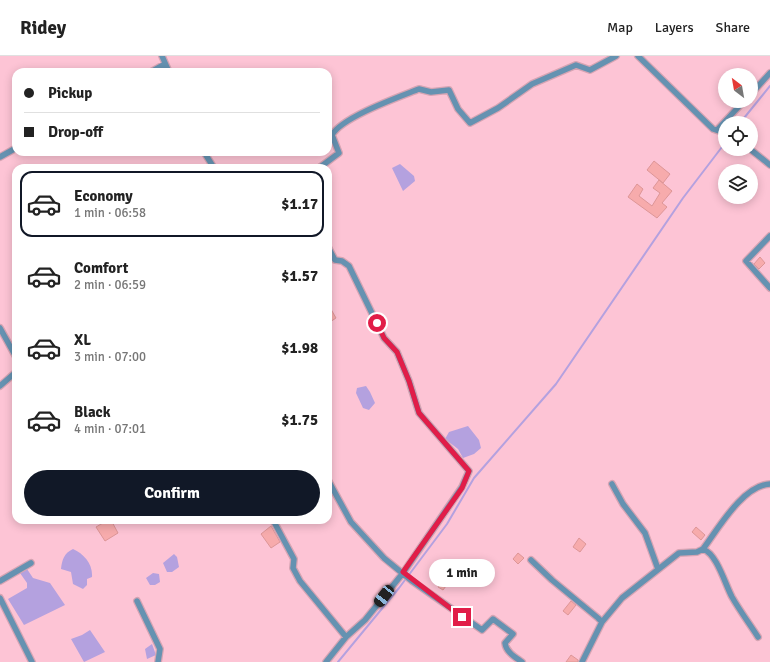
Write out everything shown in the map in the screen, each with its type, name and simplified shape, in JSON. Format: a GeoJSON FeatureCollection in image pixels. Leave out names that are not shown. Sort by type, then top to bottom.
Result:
{"type":"FeatureCollection","features":[{"type":"Feature","properties":{"kind":"street"},"geometry":{"type":"LineString","coordinates":[[162,56],[167,68]]}},
{"type":"Feature","properties":{"kind":"street"},"geometry":{"type":"LineString","coordinates":[[324,164],[339,153],[332,135],[335,130],[357,116],[419,89],[431,92],[449,90],[458,109],[470,122],[498,108],[532,84],[576,65],[590,70],[616,56]]}},
{"type":"Feature","properties":{"kind":"street"},"geometry":{"type":"LineString","coordinates":[[638,56],[713,129],[717,130],[737,108]]}},
{"type":"Feature","properties":{"kind":"street"},"geometry":{"type":"LineString","coordinates":[[158,68],[165,64]]}},
{"type":"Feature","properties":{"kind":"street"},"geometry":{"type":"LineString","coordinates":[[758,86],[770,73]]}},
{"type":"Feature","properties":{"kind":"street"},"geometry":{"type":"LineString","coordinates":[[0,157],[12,150]]}},
{"type":"Feature","properties":{"kind":"street"},"geometry":{"type":"LineString","coordinates":[[758,155],[770,165]]}},
{"type":"Feature","properties":{"kind":"street"},"geometry":{"type":"LineString","coordinates":[[770,236],[746,261],[770,288]]}},
{"type":"Feature","properties":{"kind":"street"},"geometry":{"type":"LineString","coordinates":[[326,662],[346,637],[365,620],[405,575],[462,488],[469,471],[419,413],[409,381],[397,352],[384,338],[349,266],[342,261],[335,260],[332,254]]}},
{"type":"Feature","properties":{"kind":"street"},"geometry":{"type":"LineString","coordinates":[[0,328],[12,350]]}},
{"type":"Feature","properties":{"kind":"street"},"geometry":{"type":"LineString","coordinates":[[0,386],[12,376]]}},
{"type":"Feature","properties":{"kind":"street"},"geometry":{"type":"LineString","coordinates":[[612,484],[623,504],[645,533],[658,569]]}},
{"type":"Feature","properties":{"kind":"street"},"geometry":{"type":"LineString","coordinates":[[582,662],[602,622],[622,598],[679,553],[697,552],[703,549],[739,500],[764,484],[770,484]]}},
{"type":"Feature","properties":{"kind":"street"},"geometry":{"type":"LineString","coordinates":[[332,487],[351,522],[384,558],[405,575],[482,630],[493,619],[511,631],[513,634],[504,643],[505,647],[507,651],[522,662]]}},
{"type":"Feature","properties":{"kind":"street"},"geometry":{"type":"LineString","coordinates":[[275,524],[294,559],[293,568],[300,581],[346,637]]}},
{"type":"Feature","properties":{"kind":"street"},"geometry":{"type":"LineString","coordinates":[[703,549],[708,551],[713,558],[732,598],[758,637]]}},
{"type":"Feature","properties":{"kind":"street"},"geometry":{"type":"LineString","coordinates":[[531,560],[552,580],[602,622]]}},
{"type":"Feature","properties":{"kind":"street"},"geometry":{"type":"LineString","coordinates":[[0,581],[31,563]]}},
{"type":"Feature","properties":{"kind":"street"},"geometry":{"type":"LineString","coordinates":[[0,598],[32,662]]}},
{"type":"Feature","properties":{"kind":"street"},"geometry":{"type":"LineString","coordinates":[[137,601],[160,649],[158,662]]}},
{"type":"Feature","properties":{"kind":"shaded area"},"geometry":{"type":"Polygon","coordinates":[[[400,164],[414,176],[415,181],[403,191],[392,168],[400,164]]]}},
{"type":"Feature","properties":{"kind":"shaded area"},"geometry":{"type":"Polygon","coordinates":[[[366,386],[375,403],[369,410],[363,408],[356,393],[357,388],[366,386]]]}},
{"type":"Feature","properties":{"kind":"shaded area"},"geometry":{"type":"Polygon","coordinates":[[[468,426],[479,440],[481,448],[474,454],[463,458],[458,449],[445,439],[449,432],[468,426]]]}},
{"type":"Feature","properties":{"kind":"shaded area"},"geometry":{"type":"Polygon","coordinates":[[[73,549],[87,560],[92,572],[92,577],[87,579],[87,585],[83,589],[73,584],[71,572],[61,569],[64,557],[73,549]]]}},
{"type":"Feature","properties":{"kind":"shaded area"},"geometry":{"type":"Polygon","coordinates":[[[174,554],[177,557],[179,567],[172,572],[167,572],[163,563],[174,554]]]}},
{"type":"Feature","properties":{"kind":"shaded area"},"geometry":{"type":"Polygon","coordinates":[[[27,569],[33,578],[50,583],[65,605],[24,625],[8,599],[27,588],[27,583],[20,573],[27,569]]]}},
{"type":"Feature","properties":{"kind":"shaded area"},"geometry":{"type":"Polygon","coordinates":[[[153,573],[159,574],[160,582],[155,585],[150,585],[146,578],[153,573]]]}},
{"type":"Feature","properties":{"kind":"shaded area"},"geometry":{"type":"Polygon","coordinates":[[[90,630],[105,652],[84,662],[71,639],[90,630]]]}},
{"type":"Feature","properties":{"kind":"shaded area"},"geometry":{"type":"Polygon","coordinates":[[[152,644],[156,655],[147,659],[145,649],[152,644]]]}},
{"type":"Feature","properties":{"kind":"building"},"geometry":{"type":"Polygon","coordinates":[[[654,161],[670,174],[663,183],[647,170],[654,161]]]}},
{"type":"Feature","properties":{"kind":"building"},"geometry":{"type":"Polygon","coordinates":[[[659,180],[672,191],[662,203],[667,207],[657,218],[628,197],[637,184],[643,189],[639,196],[652,206],[660,193],[653,188],[659,180]]]}},
{"type":"Feature","properties":{"kind":"building"},"geometry":{"type":"Polygon","coordinates":[[[760,257],[765,263],[759,269],[754,264],[760,257]]]}},
{"type":"Feature","properties":{"kind":"building"},"geometry":{"type":"Polygon","coordinates":[[[332,311],[336,318],[332,321],[332,311]]]}},
{"type":"Feature","properties":{"kind":"building"},"geometry":{"type":"Polygon","coordinates":[[[101,524],[113,524],[118,533],[105,541],[96,527],[101,524]]]}},
{"type":"Feature","properties":{"kind":"building"},"geometry":{"type":"Polygon","coordinates":[[[271,526],[280,542],[271,548],[261,534],[271,526]]]}},
{"type":"Feature","properties":{"kind":"building"},"geometry":{"type":"Polygon","coordinates":[[[696,527],[705,535],[701,540],[692,532],[696,527]]]}},
{"type":"Feature","properties":{"kind":"building"},"geometry":{"type":"Polygon","coordinates":[[[579,538],[586,544],[580,552],[573,547],[579,538]]]}},
{"type":"Feature","properties":{"kind":"building"},"geometry":{"type":"Polygon","coordinates":[[[518,553],[524,558],[518,564],[513,559],[518,553]]]}},
{"type":"Feature","properties":{"kind":"building"},"geometry":{"type":"Polygon","coordinates":[[[444,578],[449,582],[443,590],[438,587],[444,578]]]}},
{"type":"Feature","properties":{"kind":"building"},"geometry":{"type":"Polygon","coordinates":[[[571,601],[576,605],[568,615],[563,611],[571,601]]]}},
{"type":"Feature","properties":{"kind":"building"},"geometry":{"type":"Polygon","coordinates":[[[571,655],[578,660],[578,662],[566,662],[571,655]]]}},
{"type":"Feature","properties":{"kind":"waterway"},"geometry":{"type":"LineString","coordinates":[[746,116],[770,86]]}},
{"type":"Feature","properties":{"kind":"waterway"},"geometry":{"type":"LineString","coordinates":[[338,662],[399,588],[447,524],[474,478],[556,384],[683,198],[718,152]]}},
{"type":"Feature","properties":{"kind":"route"},"geometry":{"type":"LineString","coordinates":[[377,323],[384,338],[397,352],[409,381],[419,413],[444,444],[469,471],[462,488],[403,572],[412,581],[462,617]]}}]}
